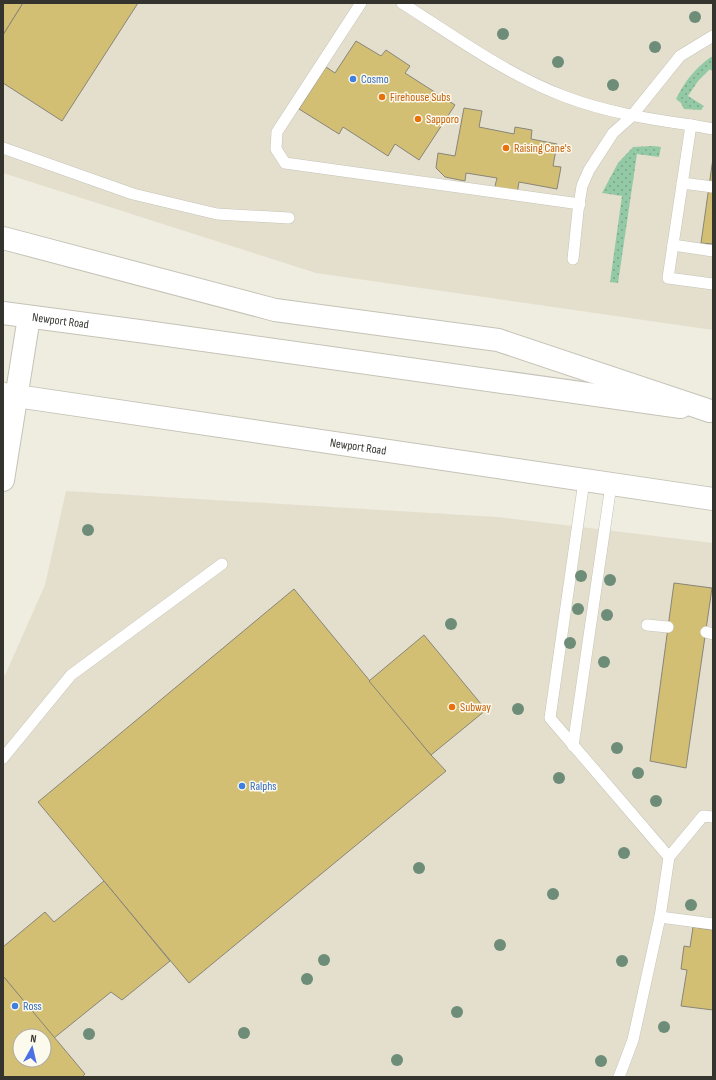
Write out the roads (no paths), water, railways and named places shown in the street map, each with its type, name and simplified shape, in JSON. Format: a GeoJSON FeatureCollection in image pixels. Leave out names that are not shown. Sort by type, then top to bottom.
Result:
{"type":"FeatureCollection","features":[{"type":"Feature","properties":{"kind":"main road"},"geometry":{"type":"LineString","coordinates":[[3,238],[275,310],[498,340],[711,412]]}},
{"type":"Feature","properties":{"kind":"main road","name":"Newport Road"},"geometry":{"type":"LineString","coordinates":[[3,314],[139,331],[711,412]]}},
{"type":"Feature","properties":{"kind":"main road"},"geometry":{"type":"LineString","coordinates":[[3,480],[10,395],[29,317]]}},
{"type":"Feature","properties":{"kind":"main road","name":"Newport Road"},"geometry":{"type":"LineString","coordinates":[[10,395],[713,499]]}},
{"type":"Feature","properties":{"kind":"lane"},"geometry":{"type":"LineString","coordinates":[[361,3],[276,132],[276,149],[285,163],[580,204]]}},
{"type":"Feature","properties":{"kind":"lane"},"geometry":{"type":"LineString","coordinates":[[402,3],[512,72],[565,97],[631,117],[691,126],[711,127]]}},
{"type":"Feature","properties":{"kind":"lane"},"geometry":{"type":"LineString","coordinates":[[573,259],[582,186],[589,170],[613,133],[631,117],[680,56],[713,36]]}},
{"type":"Feature","properties":{"kind":"lane"},"geometry":{"type":"LineString","coordinates":[[691,126],[668,278],[713,284]]}},
{"type":"Feature","properties":{"kind":"lane"},"geometry":{"type":"LineString","coordinates":[[3,148],[148,198],[216,214],[290,218]]}},
{"type":"Feature","properties":{"kind":"lane"},"geometry":{"type":"LineString","coordinates":[[682,183],[713,187]]}},
{"type":"Feature","properties":{"kind":"lane"},"geometry":{"type":"LineString","coordinates":[[673,245],[713,251]]}},
{"type":"Feature","properties":{"kind":"lane"},"geometry":{"type":"LineString","coordinates":[[584,481],[550,718],[669,857]]}},
{"type":"Feature","properties":{"kind":"lane"},"geometry":{"type":"LineString","coordinates":[[573,746],[598,564],[611,485]]}},
{"type":"Feature","properties":{"kind":"lane"},"geometry":{"type":"LineString","coordinates":[[3,758],[71,675],[222,564]]}},
{"type":"Feature","properties":{"kind":"lane"},"geometry":{"type":"LineString","coordinates":[[647,625],[668,627]]}},
{"type":"Feature","properties":{"kind":"lane"},"geometry":{"type":"LineString","coordinates":[[619,1077],[633,1040],[660,917],[669,857],[704,816],[713,817]]}},
{"type":"Feature","properties":{"kind":"lane"},"geometry":{"type":"LineString","coordinates":[[660,917],[713,924]]}},
{"type":"Feature","properties":{"kind":"place","name":"Cosmo"},"geometry":{"type":"Point","coordinates":[353,79]}},
{"type":"Feature","properties":{"kind":"place","name":"Firehouse Subs"},"geometry":{"type":"Point","coordinates":[382,97]}},
{"type":"Feature","properties":{"kind":"place","name":"Sapporo"},"geometry":{"type":"Point","coordinates":[418,119]}},
{"type":"Feature","properties":{"kind":"place","name":"Raising Cane's"},"geometry":{"type":"Point","coordinates":[506,148]}},
{"type":"Feature","properties":{"kind":"place","name":"Subway"},"geometry":{"type":"Point","coordinates":[452,707]}},
{"type":"Feature","properties":{"kind":"place","name":"Ralphs"},"geometry":{"type":"Point","coordinates":[242,786]}},
{"type":"Feature","properties":{"kind":"place","name":"Ross"},"geometry":{"type":"Point","coordinates":[15,1006]}}]}
